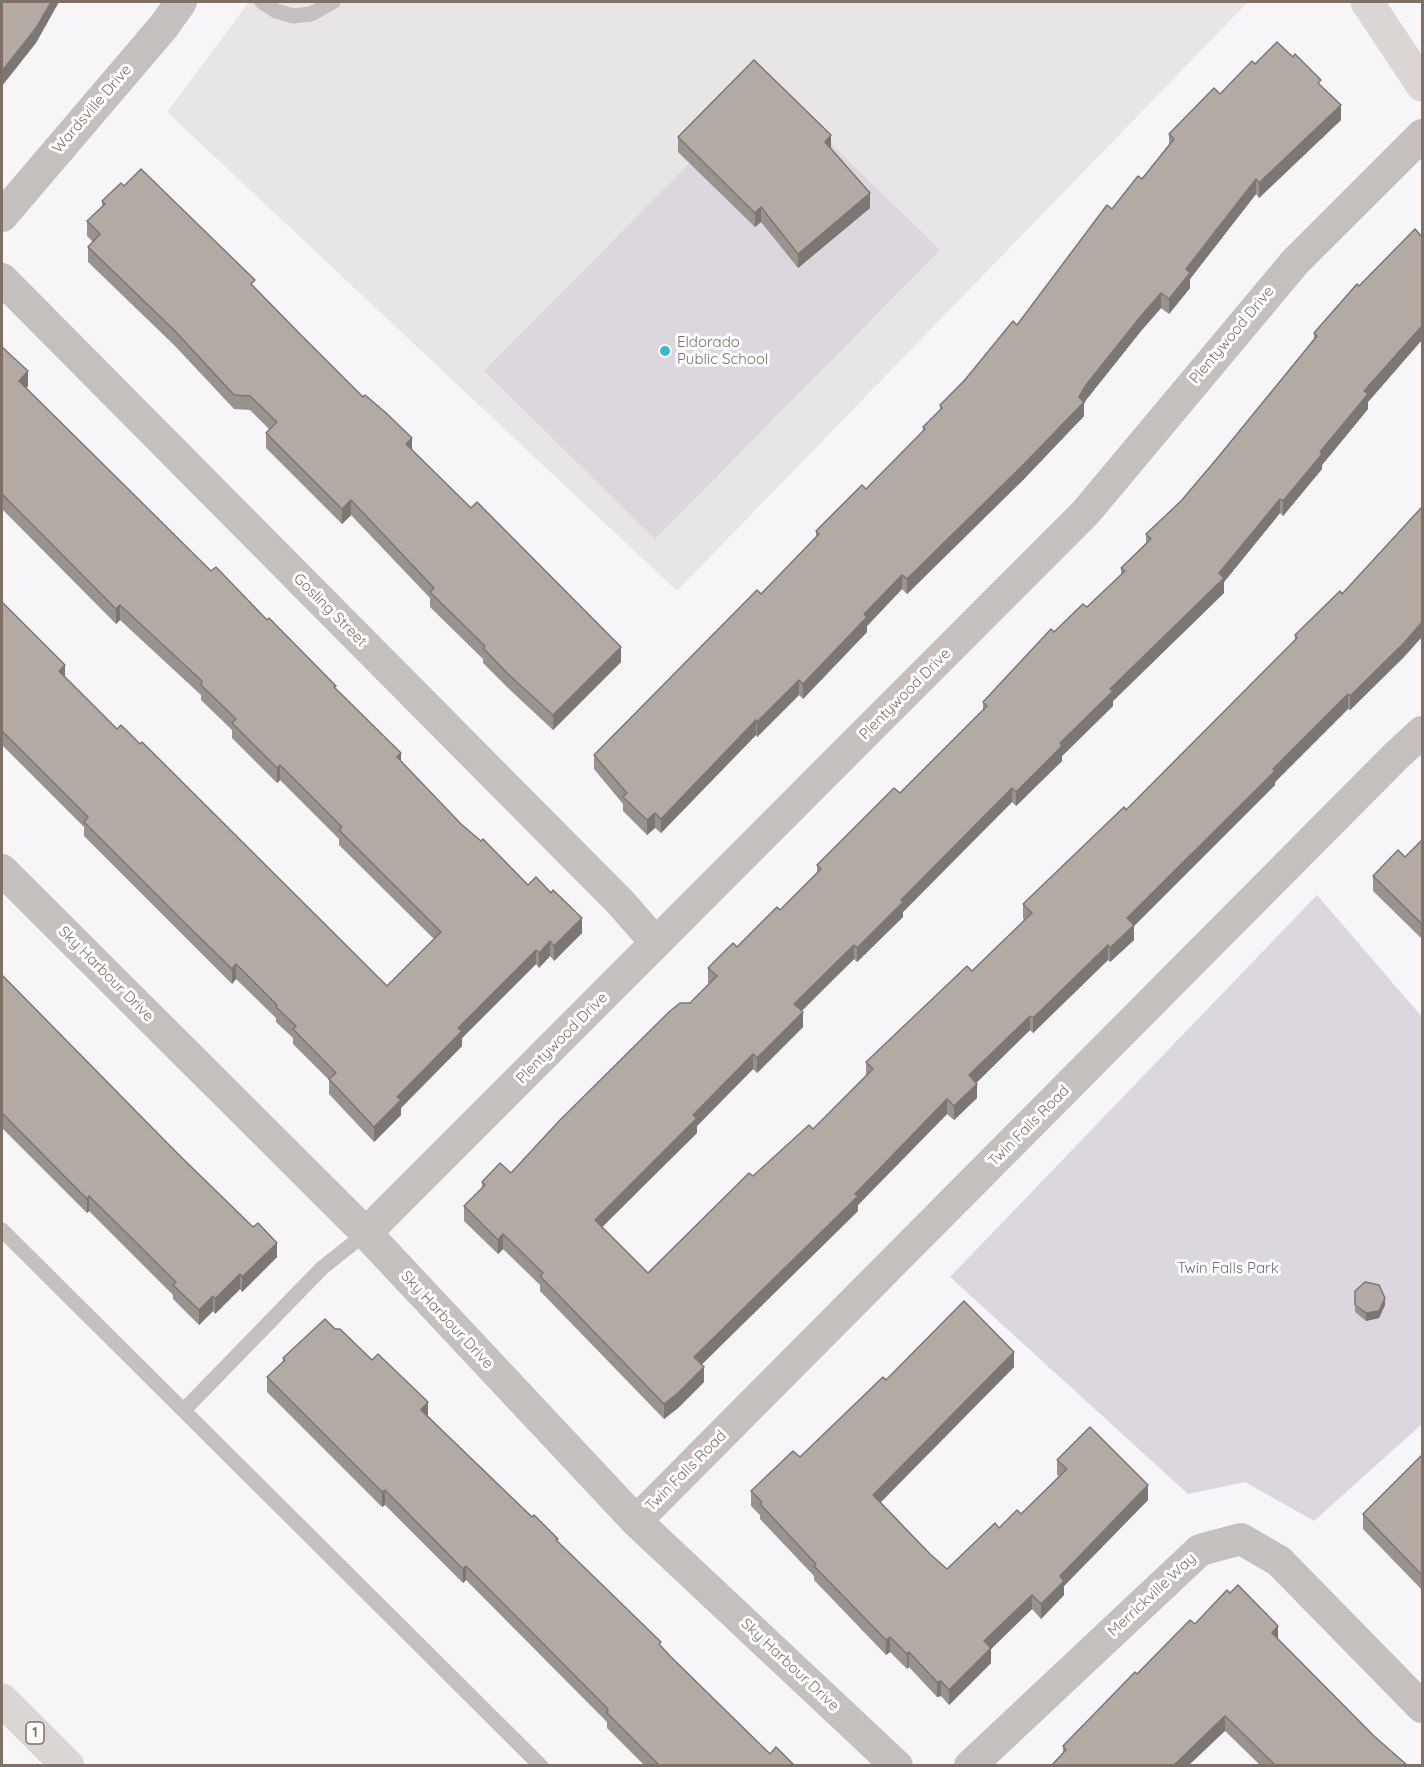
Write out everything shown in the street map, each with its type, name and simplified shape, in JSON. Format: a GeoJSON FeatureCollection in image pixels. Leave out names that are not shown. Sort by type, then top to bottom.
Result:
{"type":"FeatureCollection","features":[{"type":"Feature","properties":{"kind":"street","name":"Wardsville Drive"},"geometry":{"type":"LineString","coordinates":[[2,216],[164,26],[181,2]]}},
{"type":"Feature","properties":{"kind":"street"},"geometry":{"type":"LineString","coordinates":[[1367,2],[1422,85]]}},
{"type":"Feature","properties":{"kind":"street","name":"Plentywood Drive"},"geometry":{"type":"LineString","coordinates":[[366,1233],[1086,512],[1295,262],[1422,135]]}},
{"type":"Feature","properties":{"kind":"street","name":"Gosling Street"},"geometry":{"type":"LineString","coordinates":[[2,279],[604,886],[656,943]]}},
{"type":"Feature","properties":{"kind":"street","name":"Twin Falls Road"},"geometry":{"type":"LineString","coordinates":[[636,1521],[1422,732]]}},
{"type":"Feature","properties":{"kind":"street","name":"Sky Harbour Drive"},"geometry":{"type":"LineString","coordinates":[[2,870],[366,1233],[636,1521],[897,1766]]}},
{"type":"Feature","properties":{"kind":"street","name":"Merrickville Way"},"geometry":{"type":"LineString","coordinates":[[970,1766],[1200,1550],[1241,1539],[1279,1561],[1422,1707]]}},
{"type":"Feature","properties":{"kind":"street","name":"1"},"geometry":{"type":"LineString","coordinates":[[2,1700],[68,1766]]}},
{"type":"Feature","properties":{"kind":"lane"},"geometry":{"type":"LineString","coordinates":[[262,2],[276,11],[293,16],[311,14],[333,2]]}},
{"type":"Feature","properties":{"kind":"lane"},"geometry":{"type":"LineString","coordinates":[[2,1230],[541,1766]]}},
{"type":"Feature","properties":{"kind":"lane"},"geometry":{"type":"LineString","coordinates":[[184,1410],[322,1268],[366,1233]]}},
{"type":"Feature","properties":{"kind":"shaded area","name":"Eldorado Public School"},"geometry":{"type":"Polygon","coordinates":[[[249,2],[1248,2],[677,591],[167,112],[249,2]]]}},
{"type":"Feature","properties":{"kind":"green space"},"geometry":{"type":"Polygon","coordinates":[[[769,83],[940,250],[655,539],[484,371],[769,83]]]}},
{"type":"Feature","properties":{"kind":"green space","name":"Twin Falls Park"},"geometry":{"type":"Polygon","coordinates":[[[1317,895],[1422,1017],[1422,1424],[1314,1521],[1245,1482],[1188,1494],[950,1277],[1317,895]]]}},
{"type":"Feature","properties":{"kind":"building"},"geometry":{"type":"Polygon","coordinates":[[[2,2],[51,2],[36,28],[2,71],[2,2]]]}},
{"type":"Feature","properties":{"kind":"building"},"geometry":{"type":"Polygon","coordinates":[[[1277,42],[1293,57],[1295,54],[1321,80],[1318,83],[1341,105],[1259,183],[1256,179],[1186,269],[1190,273],[1169,299],[1161,293],[1086,385],[1079,397],[1084,402],[1024,464],[907,579],[902,575],[864,614],[867,617],[803,684],[799,680],[757,722],[756,720],[661,819],[655,813],[647,820],[623,797],[627,793],[594,755],[757,590],[761,594],[819,534],[816,531],[862,485],[866,489],[925,429],[923,427],[942,408],[940,405],[964,381],[1013,321],[1017,325],[1107,205],[1112,209],[1138,176],[1142,179],[1174,139],[1169,134],[1214,88],[1220,94],[1252,61],[1255,64],[1277,42]]]}},
{"type":"Feature","properties":{"kind":"building"},"geometry":{"type":"Polygon","coordinates":[[[754,60],[831,135],[825,142],[870,193],[798,254],[761,207],[755,213],[678,137],[754,60]]]}},
{"type":"Feature","properties":{"kind":"building"},"geometry":{"type":"Polygon","coordinates":[[[141,169],[255,280],[251,284],[363,397],[365,395],[412,438],[406,444],[471,508],[477,502],[621,647],[553,715],[508,674],[483,648],[485,646],[430,592],[434,588],[351,500],[342,509],[266,433],[277,422],[250,396],[234,395],[175,331],[88,247],[100,234],[87,221],[105,204],[102,201],[121,183],[124,186],[141,169]]]}},
{"type":"Feature","properties":{"kind":"building"},"geometry":{"type":"Polygon","coordinates":[[[1415,229],[1422,237],[1422,328],[1364,391],[1368,394],[1320,452],[1322,454],[1283,501],[1280,499],[1219,573],[1224,578],[1110,689],[1113,691],[1060,743],[1062,746],[1016,792],[1012,788],[857,948],[854,945],[794,1004],[803,1012],[757,1058],[753,1054],[693,1115],[697,1118],[595,1220],[648,1273],[749,1173],[753,1176],[809,1125],[813,1129],[873,1069],[866,1062],[967,966],[972,971],[1032,913],[1023,904],[1124,807],[1126,810],[1297,638],[1295,635],[1340,591],[1342,594],[1422,507],[1422,622],[1404,643],[1350,696],[1348,694],[1273,769],[1275,771],[1127,918],[1134,925],[1110,948],[1108,945],[1033,1018],[1030,1016],[969,1075],[977,1084],[954,1106],[947,1099],[855,1194],[858,1196],[694,1357],[704,1367],[664,1404],[540,1276],[543,1273],[503,1234],[498,1240],[464,1206],[485,1185],[482,1182],[500,1163],[511,1173],[560,1120],[670,1011],[680,1003],[690,1003],[717,976],[708,968],[733,943],[737,947],[777,907],[780,910],[821,869],[817,865],[894,788],[900,793],[987,706],[983,702],[1051,629],[1054,632],[1083,604],[1087,607],[1125,571],[1121,568],[1151,539],[1146,534],[1181,501],[1215,461],[1317,336],[1314,333],[1357,284],[1359,286],[1415,229]]]}},
{"type":"Feature","properties":{"kind":"building"},"geometry":{"type":"Polygon","coordinates":[[[2,347],[28,371],[19,381],[211,571],[216,567],[267,620],[269,618],[401,753],[397,757],[461,824],[481,841],[483,839],[528,885],[536,877],[551,893],[553,890],[582,918],[554,946],[550,941],[539,953],[536,950],[458,1028],[462,1031],[397,1097],[401,1100],[374,1127],[329,1079],[336,1073],[293,1029],[296,1026],[276,1007],[277,1005],[236,964],[232,969],[185,923],[84,822],[88,817],[2,731],[2,602],[65,665],[59,671],[117,729],[121,725],[140,744],[142,742],[387,986],[441,932],[339,830],[342,827],[280,765],[277,768],[232,723],[236,719],[201,685],[202,681],[120,605],[116,609],[2,494],[2,347]]]}},
{"type":"Feature","properties":{"kind":"building"},"geometry":{"type":"Polygon","coordinates":[[[1422,840],[1422,924],[1373,876],[1398,850],[1405,857],[1422,840]]]}},
{"type":"Feature","properties":{"kind":"building"},"geometry":{"type":"Polygon","coordinates":[[[2,975],[177,1153],[253,1227],[258,1223],[277,1243],[242,1277],[240,1274],[215,1299],[213,1296],[199,1310],[173,1285],[176,1282],[89,1196],[87,1199],[2,1113],[2,975]]]}},
{"type":"Feature","properties":{"kind":"building"},"geometry":{"type":"Polygon","coordinates":[[[1365,1282],[1379,1285],[1385,1298],[1379,1311],[1366,1313],[1355,1305],[1355,1291],[1365,1282]]]}},
{"type":"Feature","properties":{"kind":"building"},"geometry":{"type":"Polygon","coordinates":[[[964,1301],[1014,1352],[873,1495],[930,1554],[947,1569],[995,1523],[999,1528],[1017,1510],[1021,1514],[1067,1469],[1057,1460],[1090,1427],[1148,1485],[1060,1576],[1064,1581],[1041,1604],[1032,1595],[984,1641],[991,1648],[949,1690],[941,1681],[937,1682],[909,1652],[907,1654],[890,1637],[886,1640],[814,1566],[816,1564],[760,1504],[762,1502],[751,1491],[793,1451],[800,1457],[883,1377],[886,1380],[964,1301]]]}},
{"type":"Feature","properties":{"kind":"building"},"geometry":{"type":"Polygon","coordinates":[[[325,1319],[335,1329],[340,1329],[372,1360],[378,1354],[428,1402],[421,1410],[532,1517],[534,1515],[558,1539],[556,1540],[661,1642],[659,1644],[670,1656],[770,1754],[776,1747],[795,1766],[660,1766],[607,1713],[608,1709],[466,1566],[463,1569],[385,1490],[382,1492],[267,1377],[285,1360],[283,1358],[325,1319]]]}},
{"type":"Feature","properties":{"kind":"building"},"geometry":{"type":"Polygon","coordinates":[[[1422,1455],[1422,1575],[1363,1514],[1422,1455]]]}},
{"type":"Feature","properties":{"kind":"building"},"geometry":{"type":"Polygon","coordinates":[[[1238,1585],[1278,1626],[1272,1633],[1374,1736],[1408,1766],[1276,1766],[1225,1716],[1173,1766],[1051,1766],[1066,1750],[1063,1746],[1135,1672],[1137,1674],[1190,1620],[1195,1624],[1227,1590],[1230,1593],[1238,1585]]]}},
{"type":"Feature","properties":{"kind":"place","name":"Eldorado Public School"},"geometry":{"type":"Point","coordinates":[665,351]}}]}
